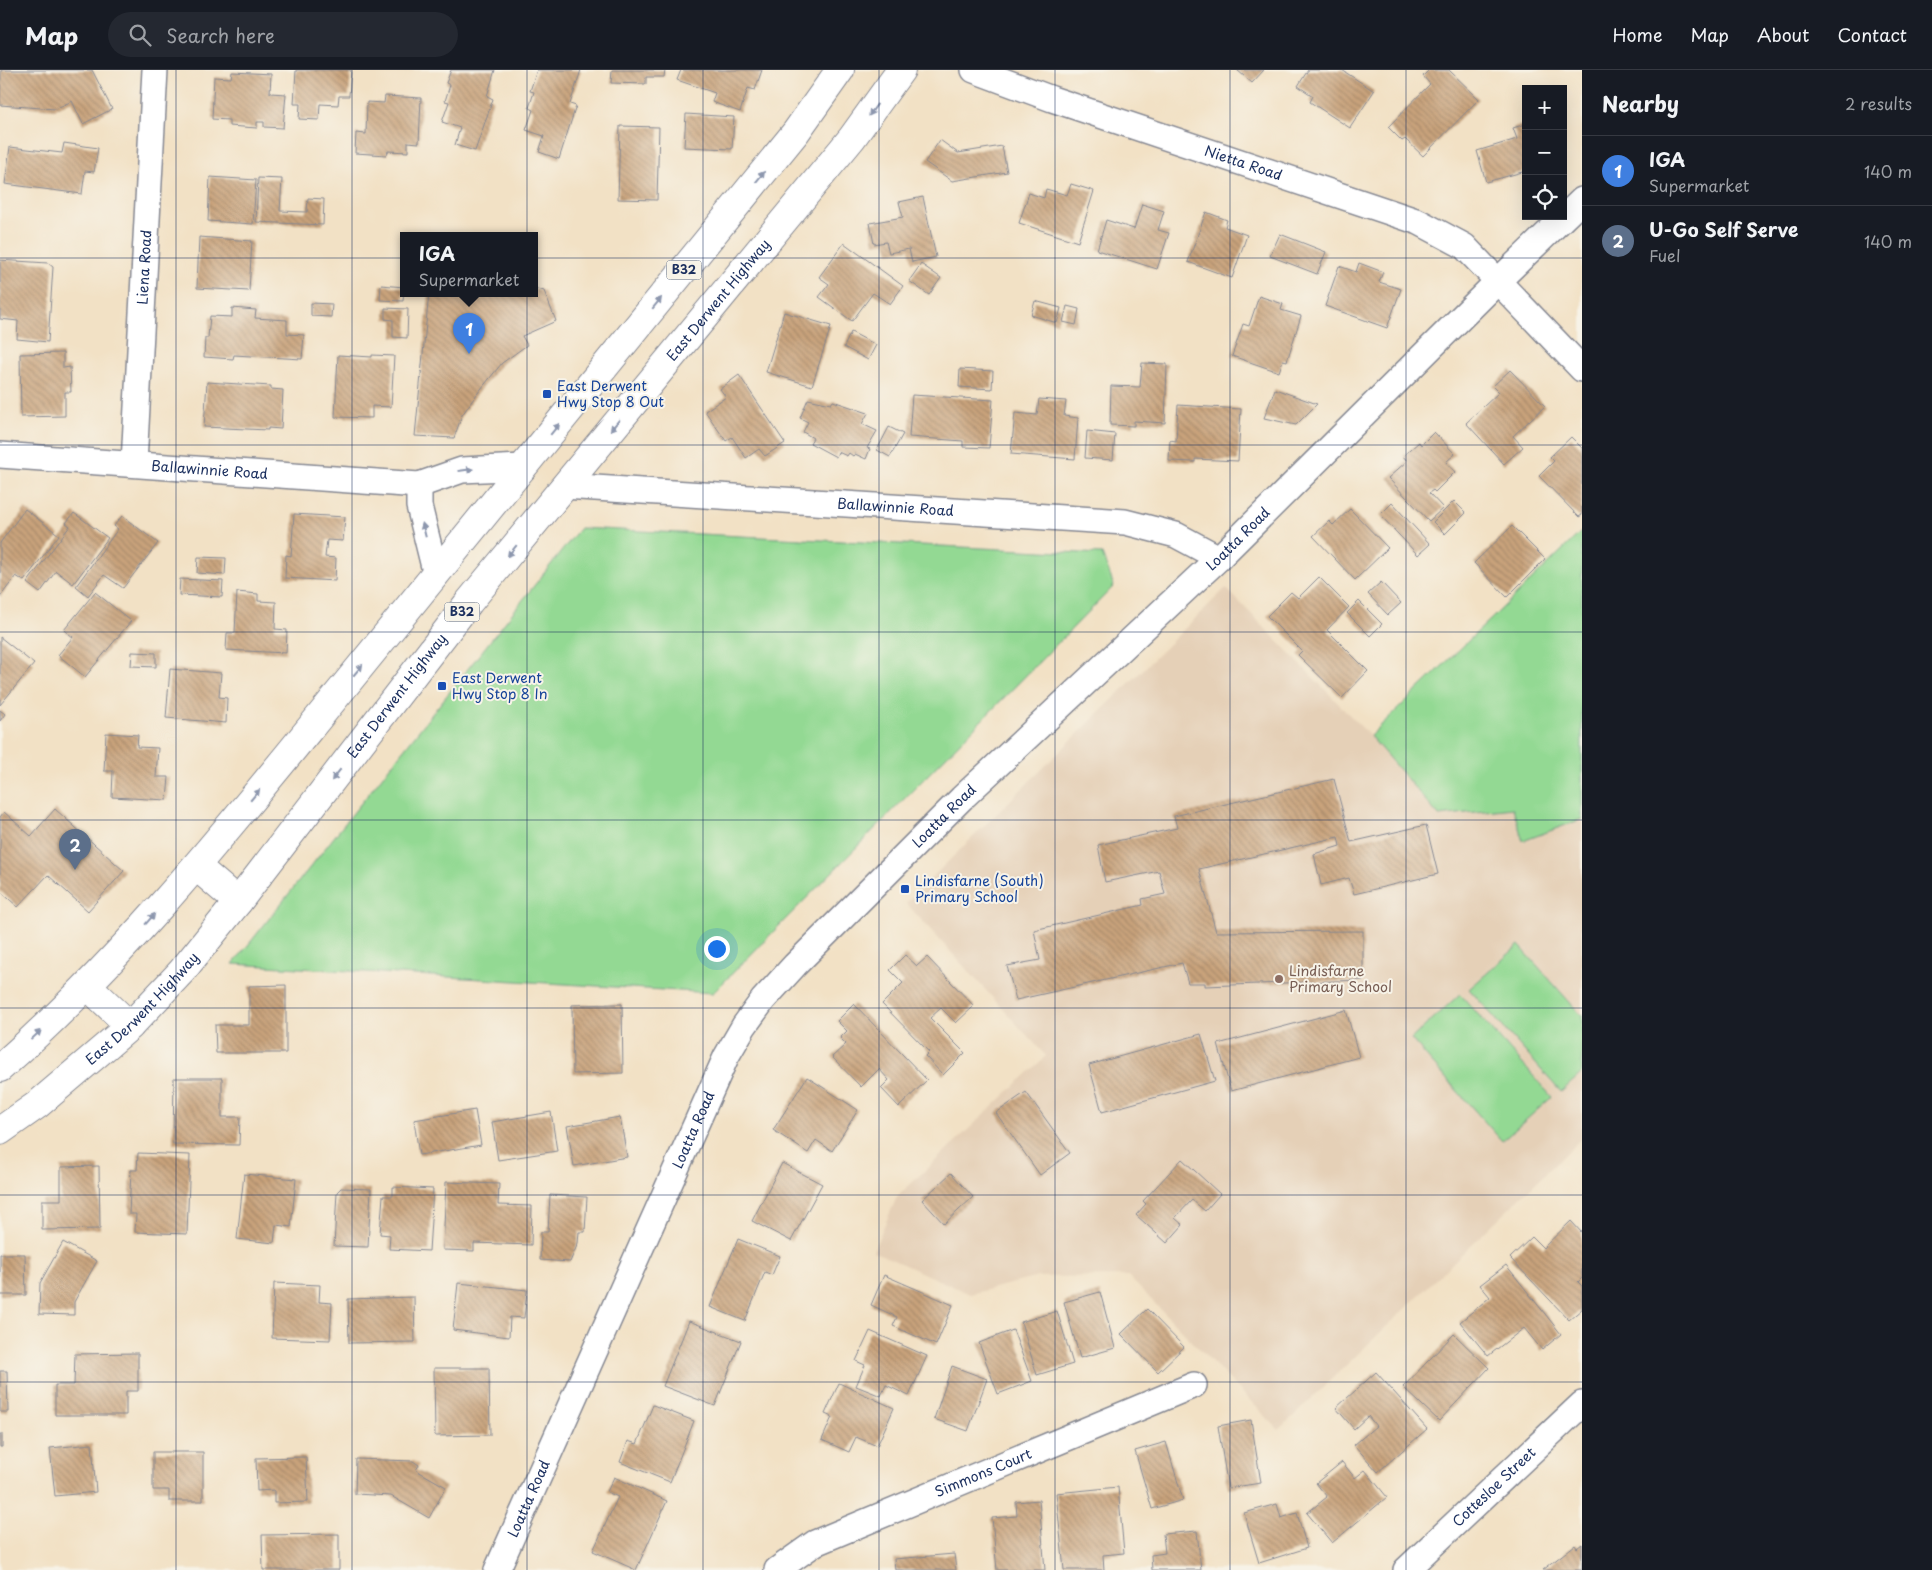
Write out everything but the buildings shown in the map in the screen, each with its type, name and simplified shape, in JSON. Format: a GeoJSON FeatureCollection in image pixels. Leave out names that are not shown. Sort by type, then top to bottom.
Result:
{"type":"FeatureCollection","features":[{"type":"Feature","properties":{"kind":"main road","name":"B32"},"geometry":{"type":"LineString","coordinates":[[0,1068],[88,986],[145,925],[196,866],[436,575],[796,132],[840,70]]}},
{"type":"Feature","properties":{"kind":"main road","name":"East Derwent Highway"},"geometry":{"type":"LineString","coordinates":[[0,1131],[37,1105],[130,1026],[182,971],[238,902],[469,602],[852,138],[901,70]]}},
{"type":"Feature","properties":{"kind":"main road"},"geometry":{"type":"LineString","coordinates":[[196,866],[238,902]]}},
{"type":"Feature","properties":{"kind":"main road"},"geometry":{"type":"LineString","coordinates":[[88,986],[130,1026]]}},
{"type":"Feature","properties":{"kind":"street","name":"Liena Road"},"geometry":{"type":"LineString","coordinates":[[134,463],[155,70]]}},
{"type":"Feature","properties":{"kind":"street","name":"Nietta Road"},"geometry":{"type":"LineString","coordinates":[[974,70],[1052,99],[1419,222],[1464,246],[1582,369]]}},
{"type":"Feature","properties":{"kind":"street","name":"Loatta Road"},"geometry":{"type":"LineString","coordinates":[[497,1570],[726,1057],[744,1026],[763,1000],[794,965],[955,805],[1218,558],[1582,200]]}},
{"type":"Feature","properties":{"kind":"street","name":"Ballawinnie Road"},"geometry":{"type":"LineString","coordinates":[[0,455],[134,463],[419,485],[462,470],[524,467]]}},
{"type":"Feature","properties":{"kind":"street"},"geometry":{"type":"LineString","coordinates":[[419,485],[418,506],[436,575]]}},
{"type":"Feature","properties":{"kind":"street","name":"Ballawinnie Road"},"geometry":{"type":"LineString","coordinates":[[564,486],[1125,522],[1176,534],[1218,558]]}},
{"type":"Feature","properties":{"kind":"street","name":"Simmons Court"},"geometry":{"type":"LineString","coordinates":[[777,1570],[815,1543],[1194,1385]]}},
{"type":"Feature","properties":{"kind":"street","name":"Cottesloe Street"},"geometry":{"type":"LineString","coordinates":[[1406,1570],[1582,1404]]}},
{"type":"Feature","properties":{"kind":"shaded area","name":"Lindisfarne Primary School"},"geometry":{"type":"Polygon","coordinates":[[[1582,531],[1582,1138],[1279,1430],[1128,1276],[1038,1277],[970,1294],[873,1251],[897,1197],[1046,1056],[906,903],[1226,588],[1370,736],[1582,531]]]}},
{"type":"Feature","properties":{"kind":"green space"},"geometry":{"type":"Polygon","coordinates":[[[580,528],[1102,554],[1114,586],[713,993],[233,964],[580,528]]]}},
{"type":"Feature","properties":{"kind":"green space"},"geometry":{"type":"Polygon","coordinates":[[[1582,531],[1582,819],[1523,841],[1513,808],[1439,816],[1370,736],[1582,531]]]}},
{"type":"Feature","properties":{"kind":"green space"},"geometry":{"type":"Polygon","coordinates":[[[1519,945],[1582,1016],[1582,1073],[1561,1092],[1469,989],[1519,945]]]}},
{"type":"Feature","properties":{"kind":"green space"},"geometry":{"type":"Polygon","coordinates":[[[1460,994],[1552,1097],[1502,1141],[1411,1039],[1460,994]]]}},
{"type":"Feature","properties":{"kind":"place","name":"IGA"},"geometry":{"type":"Point","coordinates":[469,354]}},
{"type":"Feature","properties":{"kind":"place","name":"East Derwent Hwy Stop 8 Out"},"geometry":{"type":"Point","coordinates":[547,394]}},
{"type":"Feature","properties":{"kind":"place","name":"East Derwent Hwy Stop 8 In"},"geometry":{"type":"Point","coordinates":[442,686]}},
{"type":"Feature","properties":{"kind":"place","name":"U-Go Self Serve"},"geometry":{"type":"Point","coordinates":[75,870]}},
{"type":"Feature","properties":{"kind":"place","name":"Lindisfarne (South) Primary School"},"geometry":{"type":"Point","coordinates":[905,889]}},
{"type":"Feature","properties":{"kind":"place","name":"Lindisfarne Primary School"},"geometry":{"type":"Point","coordinates":[1279,979]}}]}
